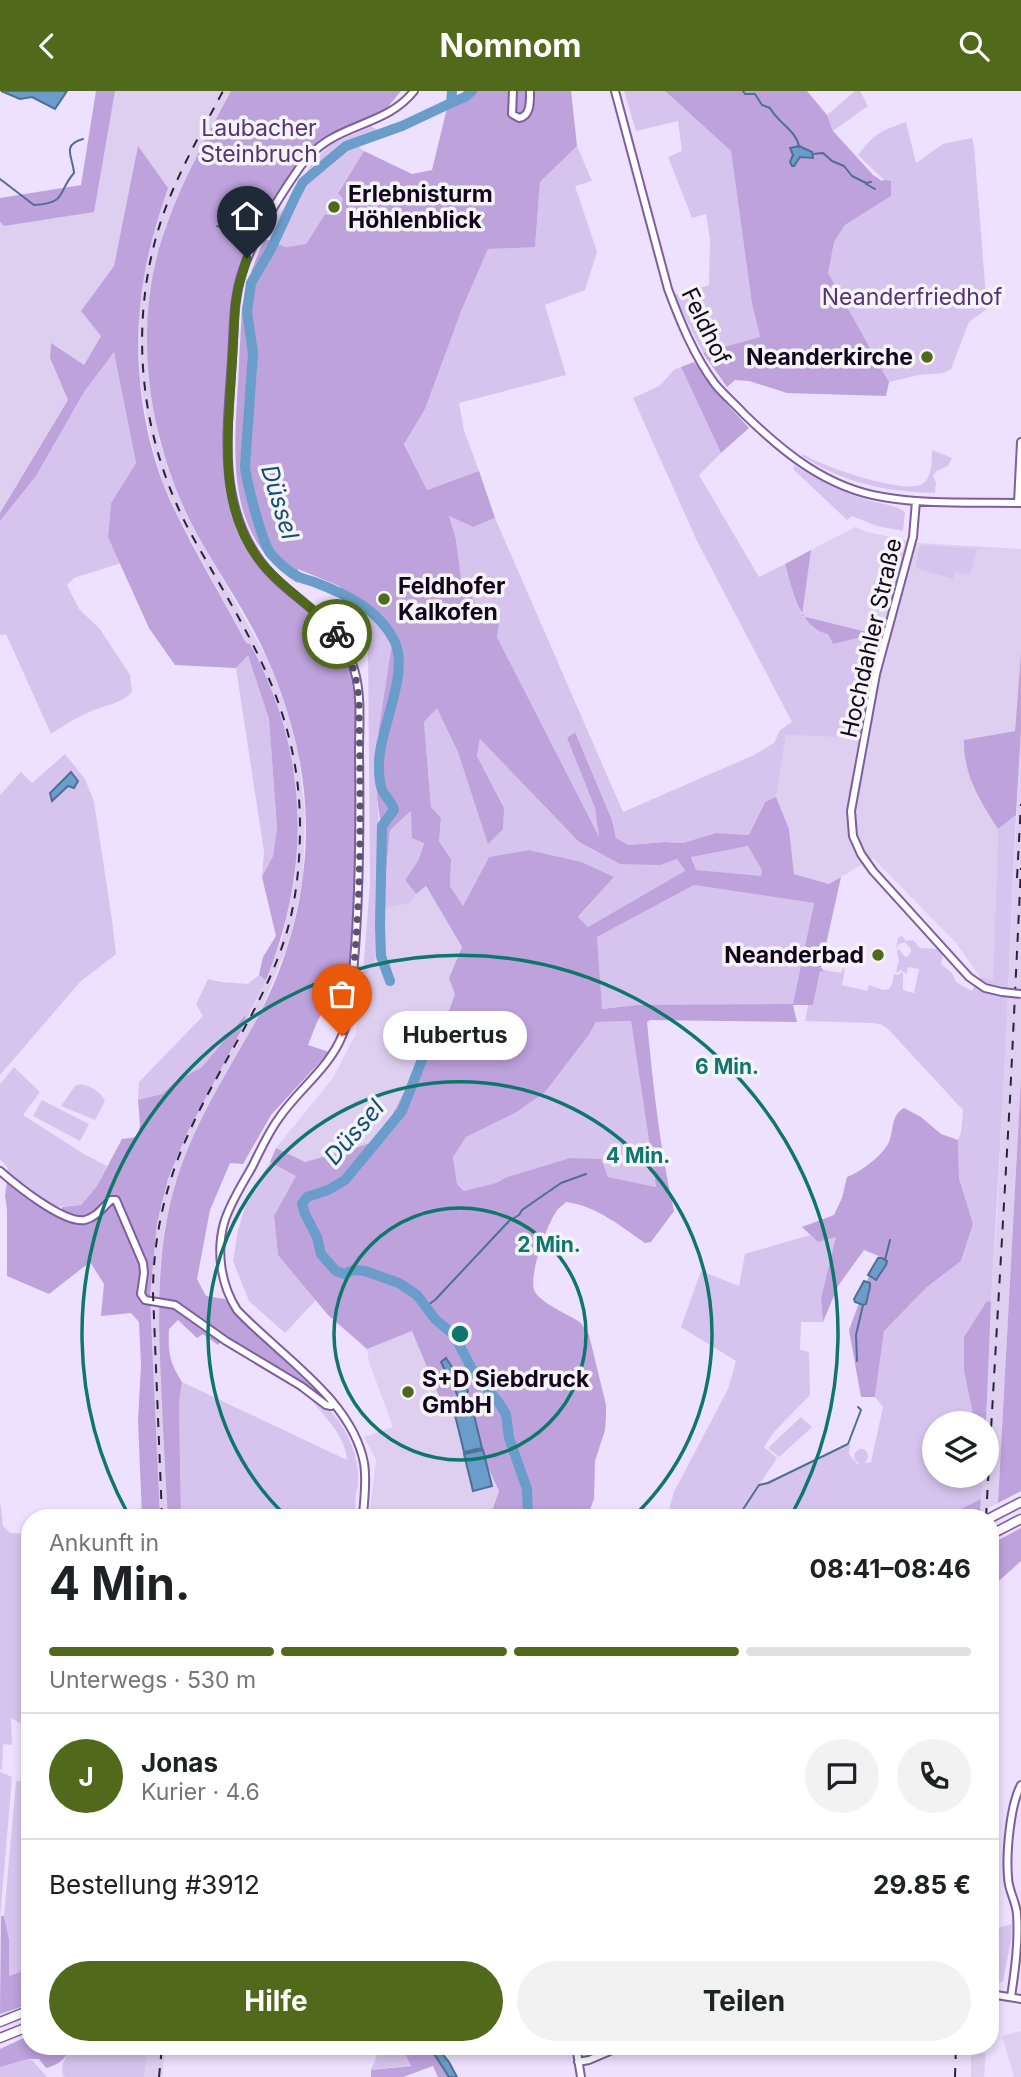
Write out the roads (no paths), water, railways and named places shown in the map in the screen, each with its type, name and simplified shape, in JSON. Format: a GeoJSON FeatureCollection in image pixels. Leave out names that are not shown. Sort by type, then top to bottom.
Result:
{"type":"FeatureCollection","features":[{"type":"Feature","properties":{"kind":"highway"},"geometry":{"type":"LineString","coordinates":[[999,1513],[1021,1502]]}},
{"type":"Feature","properties":{"kind":"highway"},"geometry":{"type":"LineString","coordinates":[[999,1530],[1021,1519]]}},
{"type":"Feature","properties":{"kind":"highway"},"geometry":{"type":"LineString","coordinates":[[0,2022],[21,2014]]}},
{"type":"Feature","properties":{"kind":"highway"},"geometry":{"type":"LineString","coordinates":[[0,2038],[21,2030]]}},
{"type":"Feature","properties":{"kind":"main road"},"geometry":{"type":"LineString","coordinates":[[364,1509],[366,1475],[354,1433],[334,1404],[237,1310],[225,1288],[222,1264],[224,1224],[234,1199],[279,1117],[329,1058],[347,1023],[360,882],[359,701],[354,670],[341,641],[321,616],[281,584],[258,559],[242,532],[233,507],[227,450],[235,307],[242,272],[252,247],[306,159],[325,141],[396,109],[414,91]]}},
{"type":"Feature","properties":{"kind":"main road"},"geometry":{"type":"LineString","coordinates":[[513,91],[512,114],[519,118],[528,113],[530,91]]}},
{"type":"Feature","properties":{"kind":"main road","name":"Feldhof"},"geometry":{"type":"LineString","coordinates":[[615,91],[668,289],[677,313],[715,383],[775,444],[808,469],[859,491],[881,497],[916,501],[1020,503]]}},
{"type":"Feature","properties":{"kind":"main road"},"geometry":{"type":"LineString","coordinates":[[1020,503],[1021,442]]}},
{"type":"Feature","properties":{"kind":"main road","name":"Hochdahler Straße"},"geometry":{"type":"LineString","coordinates":[[916,501],[913,537],[876,674],[851,811],[853,836],[873,871],[969,977],[985,988],[1021,993]]}},
{"type":"Feature","properties":{"kind":"main road"},"geometry":{"type":"LineString","coordinates":[[0,1171],[37,1199],[72,1219],[92,1218],[108,1202],[116,1200],[141,1255],[144,1273],[141,1294],[145,1300],[175,1305],[327,1405],[334,1404]]}},
{"type":"Feature","properties":{"kind":"main road"},"geometry":{"type":"LineString","coordinates":[[1011,1997],[1017,1910],[1009,1883],[1008,1867],[1012,1813],[1021,1785]]}},
{"type":"Feature","properties":{"kind":"main road"},"geometry":{"type":"LineString","coordinates":[[999,1995],[1021,1999]]}},
{"type":"Feature","properties":{"kind":"main road"},"geometry":{"type":"LineString","coordinates":[[577,2055],[581,2077]]}},
{"type":"Feature","properties":{"kind":"main road"},"geometry":{"type":"LineString","coordinates":[[578,2062],[601,2055]]}},
{"type":"Feature","properties":{"kind":"water"},"geometry":{"type":"Polygon","coordinates":[[[1,91],[67,91],[55,109],[32,97],[20,99],[1,91]]]}},
{"type":"Feature","properties":{"kind":"water"},"geometry":{"type":"Polygon","coordinates":[[[799,146],[812,152],[813,158],[800,157],[792,166],[790,162],[793,155],[790,148],[799,146]]]}},
{"type":"Feature","properties":{"kind":"water"},"geometry":{"type":"Polygon","coordinates":[[[71,772],[78,781],[74,788],[68,786],[52,801],[50,793],[71,772]]]}},
{"type":"Feature","properties":{"kind":"water"},"geometry":{"type":"Polygon","coordinates":[[[878,1258],[887,1261],[876,1280],[868,1275],[878,1258]]]}},
{"type":"Feature","properties":{"kind":"water"},"geometry":{"type":"Polygon","coordinates":[[[864,1281],[870,1283],[870,1287],[866,1304],[863,1305],[854,1299],[864,1281]]]}},
{"type":"Feature","properties":{"kind":"water"},"geometry":{"type":"Polygon","coordinates":[[[446,1358],[467,1393],[458,1396],[441,1362],[446,1358]]]}},
{"type":"Feature","properties":{"kind":"water"},"geometry":{"type":"Polygon","coordinates":[[[473,1411],[482,1448],[464,1452],[455,1415],[473,1411]]]}},
{"type":"Feature","properties":{"kind":"water"},"geometry":{"type":"Polygon","coordinates":[[[483,1450],[492,1486],[473,1491],[464,1454],[483,1450]]]}},
{"type":"Feature","properties":{"kind":"water"},"geometry":{"type":"Polygon","coordinates":[[[435,2055],[443,2055],[449,2062],[457,2077],[449,2077],[435,2055]]]}},
{"type":"Feature","properties":{"kind":"waterway","name":"Düssel"},"geometry":{"type":"LineString","coordinates":[[390,981],[381,956],[382,826],[394,810],[382,789],[379,766],[399,668],[398,653],[387,629],[370,611],[338,592],[295,575],[270,553],[255,511],[245,466],[253,353],[247,312],[251,283],[271,249],[303,182],[346,146],[402,126],[451,103],[452,91]]}},
{"type":"Feature","properties":{"kind":"waterway","name":"Düssel"},"geometry":{"type":"LineString","coordinates":[[451,103],[472,91]]}},
{"type":"Feature","properties":{"kind":"waterway"},"geometry":{"type":"LineString","coordinates":[[743,91],[745,94],[755,94],[762,105],[770,108],[795,136],[799,147]]}},
{"type":"Feature","properties":{"kind":"waterway"},"geometry":{"type":"LineString","coordinates":[[0,179],[34,205],[52,202],[57,199],[74,173],[70,148],[83,139]]}},
{"type":"Feature","properties":{"kind":"waterway"},"geometry":{"type":"LineString","coordinates":[[813,154],[823,153],[844,166],[852,176],[866,183],[871,182]]}},
{"type":"Feature","properties":{"kind":"waterway"},"geometry":{"type":"LineString","coordinates":[[866,184],[875,189]]}},
{"type":"Feature","properties":{"kind":"waterway"},"geometry":{"type":"LineString","coordinates":[[217,226],[237,232],[256,203],[263,203]]}},
{"type":"Feature","properties":{"kind":"waterway","name":"Düssel"},"geometry":{"type":"LineString","coordinates":[[432,1034],[402,1111],[345,1180],[328,1190],[307,1197],[302,1204],[317,1237],[321,1254],[336,1271],[344,1274],[353,1270],[365,1271],[399,1283],[417,1295],[435,1319],[454,1335],[472,1369],[506,1414],[509,1438],[527,1489],[528,1509]]}},
{"type":"Feature","properties":{"kind":"waterway"},"geometry":{"type":"LineString","coordinates":[[425,1307],[435,1300],[522,1210],[561,1183],[586,1174]]}},
{"type":"Feature","properties":{"kind":"waterway"},"geometry":{"type":"LineString","coordinates":[[885,1260],[890,1240]]}},
{"type":"Feature","properties":{"kind":"waterway"},"geometry":{"type":"LineString","coordinates":[[857,1361],[856,1335],[863,1305]]}},
{"type":"Feature","properties":{"kind":"waterway"},"geometry":{"type":"LineString","coordinates":[[743,1509],[759,1485],[848,1444],[861,1410],[858,1407]]}},
{"type":"Feature","properties":{"kind":"railway"},"geometry":{"type":"LineString","coordinates":[[162,1509],[153,1293],[155,1253],[162,1213],[172,1174],[187,1137],[263,992],[284,941],[292,913],[299,856],[298,785],[281,711],[268,677],[235,610],[176,504],[151,424],[144,383],[144,300],[162,218],[175,185],[223,91]]}},
{"type":"Feature","properties":{"kind":"railway"},"geometry":{"type":"LineString","coordinates":[[1017,878],[1021,804]]}},
{"type":"Feature","properties":{"kind":"railway"},"geometry":{"type":"LineString","coordinates":[[986,1509],[1021,868]]}},
{"type":"Feature","properties":{"kind":"railway"},"geometry":{"type":"LineString","coordinates":[[159,2077],[161,2055]]}},
{"type":"Feature","properties":{"kind":"railway"},"geometry":{"type":"LineString","coordinates":[[955,2077],[956,2055]]}},
{"type":"Feature","properties":{"kind":"place","name":"Erlebnisturm Höhlenblick"},"geometry":{"type":"Point","coordinates":[334,207]}},
{"type":"Feature","properties":{"kind":"place","name":"Neanderkirche"},"geometry":{"type":"Point","coordinates":[927,357]}},
{"type":"Feature","properties":{"kind":"place","name":"Feldhofer Kalkofen"},"geometry":{"type":"Point","coordinates":[384,599]}},
{"type":"Feature","properties":{"kind":"place","name":"Neanderbad"},"geometry":{"type":"Point","coordinates":[878,955]}},
{"type":"Feature","properties":{"kind":"place","name":"Hubertus"},"geometry":{"type":"Point","coordinates":[342,1036]}},
{"type":"Feature","properties":{"kind":"place","name":"S+D Siebdruck GmbH"},"geometry":{"type":"Point","coordinates":[408,1392]}},
{"type":"Feature","properties":{"kind":"park label","name":"Laubacher Steinbruch"},"geometry":{"type":"Point","coordinates":[259,141]}},
{"type":"Feature","properties":{"kind":"park label","name":"Neanderfriedhof"},"geometry":{"type":"Point","coordinates":[912,297]}}]}
